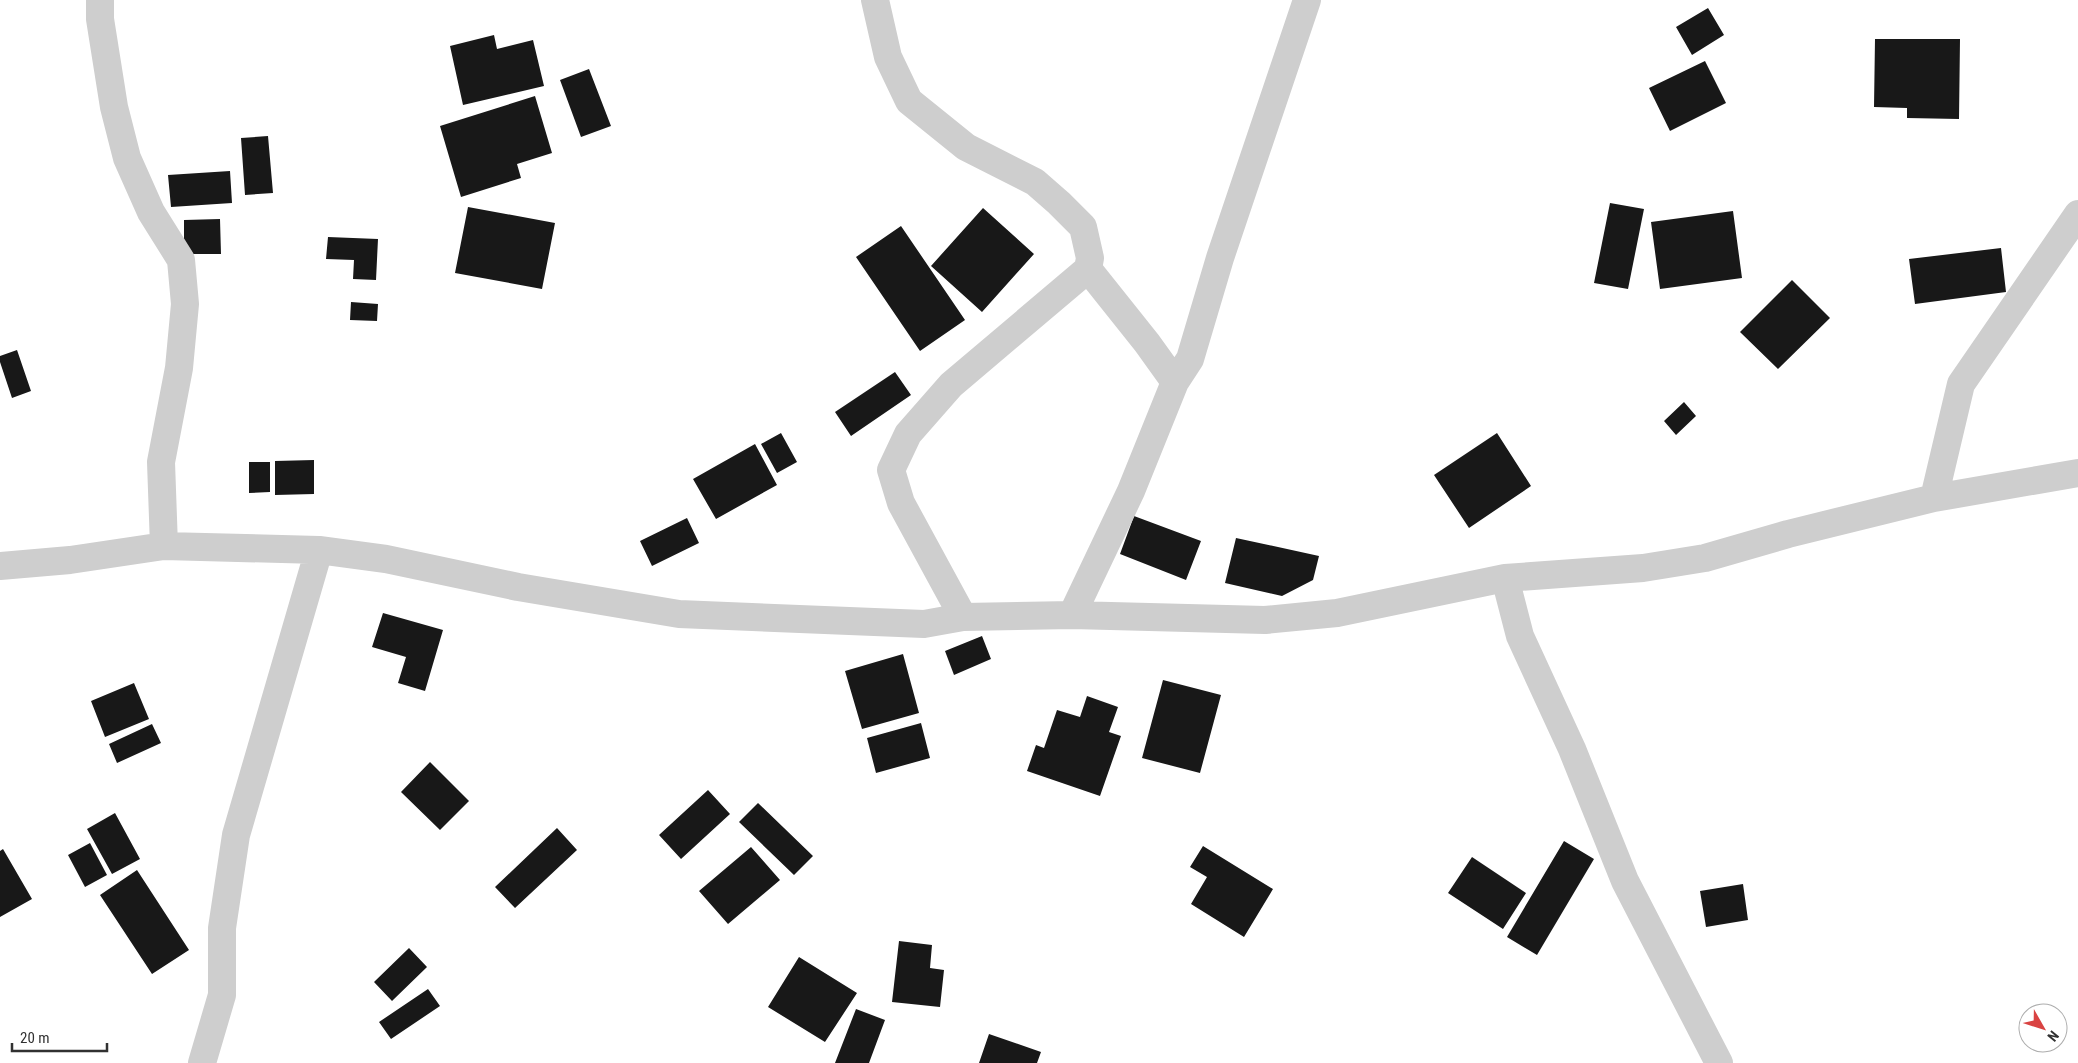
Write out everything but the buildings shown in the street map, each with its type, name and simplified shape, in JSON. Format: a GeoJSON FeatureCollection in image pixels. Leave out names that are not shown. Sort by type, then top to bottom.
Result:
{"type":"FeatureCollection","features":[{"type":"Feature","properties":{"kind":"street"},"geometry":{"type":"LineString","coordinates":[[100,0],[100,19],[114,107],[127,158],[151,212],[181,260],[185,304],[179,368],[161,462],[164,546]]}},
{"type":"Feature","properties":{"kind":"street"},"geometry":{"type":"LineString","coordinates":[[875,0],[888,57],[909,101],[966,147],[1035,182],[1083,226],[1090,258],[1088,269],[951,386],[908,434],[891,470],[901,503],[964,617]]}},
{"type":"Feature","properties":{"kind":"street"},"geometry":{"type":"LineString","coordinates":[[1072,615],[1131,491],[1175,382],[1190,359],[1220,258],[1307,0]]}},
{"type":"Feature","properties":{"kind":"street"},"geometry":{"type":"LineString","coordinates":[[1934,498],[1961,384],[2078,214]]}},
{"type":"Feature","properties":{"kind":"street"},"geometry":{"type":"LineString","coordinates":[[1088,269],[1147,343],[1175,382]]}},
{"type":"Feature","properties":{"kind":"street"},"geometry":{"type":"LineString","coordinates":[[0,566],[70,560],[164,546],[319,550],[386,559],[518,587],[679,614],[924,624],[964,617],[1072,615],[1265,620],[1337,613],[1505,578],[1643,568],[1705,558],[1788,534],[1934,498],[2078,473]]}},
{"type":"Feature","properties":{"kind":"street"},"geometry":{"type":"LineString","coordinates":[[202,1063],[222,995],[222,928],[236,835],[319,550]]}},
{"type":"Feature","properties":{"kind":"street"},"geometry":{"type":"LineString","coordinates":[[1505,578],[1520,636],[1572,749],[1625,881],[1719,1063]]}}]}
